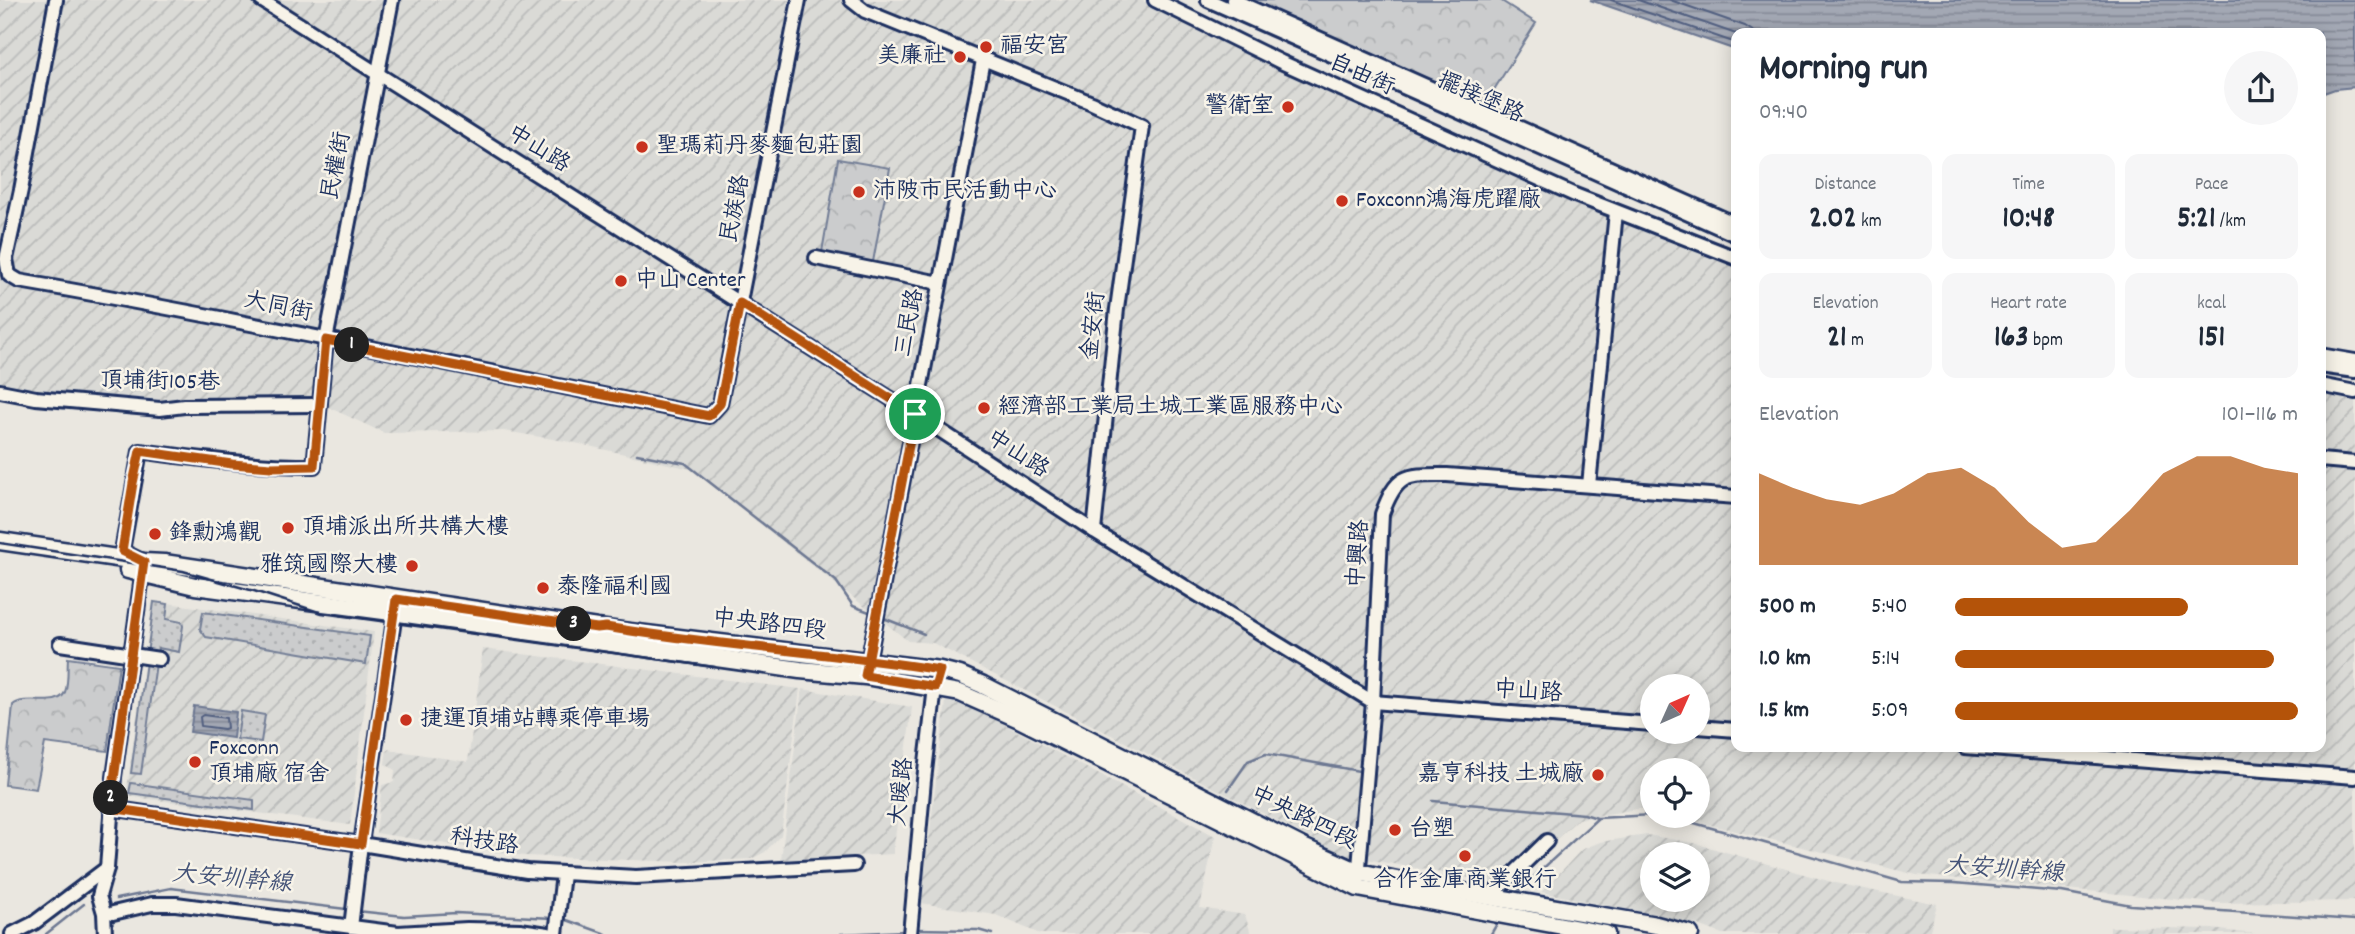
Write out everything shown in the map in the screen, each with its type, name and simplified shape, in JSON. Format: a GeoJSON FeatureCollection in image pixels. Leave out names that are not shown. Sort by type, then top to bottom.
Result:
{"type":"FeatureCollection","features":[{"type":"Feature","properties":{"kind":"main road","name":"中央路四段"},"geometry":{"type":"LineString","coordinates":[[0,541],[143,567]]}},
{"type":"Feature","properties":{"kind":"main road","name":"中央路四段"},"geometry":{"type":"LineString","coordinates":[[0,552],[143,567],[188,566],[396,605],[800,670],[940,670],[983,685],[1303,847],[1358,880]]}},
{"type":"Feature","properties":{"kind":"main road","name":"中央路四段"},"geometry":{"type":"LineString","coordinates":[[866,669],[960,693],[1358,880],[1400,897],[1498,906]]}},
{"type":"Feature","properties":{"kind":"main road"},"geometry":{"type":"LineString","coordinates":[[1498,906],[1569,910],[1690,934]]}},
{"type":"Feature","properties":{"kind":"main road"},"geometry":{"type":"LineString","coordinates":[[1498,906],[1566,930],[1606,934]]}},
{"type":"Feature","properties":{"kind":"street","name":"大同街"},"geometry":{"type":"LineString","coordinates":[[55,0],[6,259],[9,275],[19,281],[193,311],[709,416],[720,404],[740,303]]}},
{"type":"Feature","properties":{"kind":"street","name":"中山路"},"geometry":{"type":"LineString","coordinates":[[261,0],[915,414],[1094,531],[1373,702],[1640,722]]}},
{"type":"Feature","properties":{"kind":"street","name":"民權街"},"geometry":{"type":"LineString","coordinates":[[143,567],[122,551],[140,451],[232,464],[314,466],[326,340],[392,0]]}},
{"type":"Feature","properties":{"kind":"street","name":"民族路"},"geometry":{"type":"LineString","coordinates":[[740,303],[799,0]]}},
{"type":"Feature","properties":{"kind":"street"},"geometry":{"type":"LineString","coordinates":[[851,0],[865,11],[983,60]]}},
{"type":"Feature","properties":{"kind":"street","name":"自由街"},"geometry":{"type":"LineString","coordinates":[[1155,0],[1291,67],[1616,212],[1731,256]]}},
{"type":"Feature","properties":{"kind":"street","name":"擺接堡路"},"geometry":{"type":"LineString","coordinates":[[1208,0],[1731,234]]}},
{"type":"Feature","properties":{"kind":"street","name":"擺接堡路"},"geometry":{"type":"LineString","coordinates":[[1233,0],[1731,222]]}},
{"type":"Feature","properties":{"kind":"street","name":"金安街"},"geometry":{"type":"LineString","coordinates":[[983,60],[1142,126],[1117,309],[1094,531]]}},
{"type":"Feature","properties":{"kind":"street","name":"三民路"},"geometry":{"type":"LineString","coordinates":[[866,669],[983,60]]}},
{"type":"Feature","properties":{"kind":"street"},"geometry":{"type":"LineString","coordinates":[[1589,485],[1616,212]]}},
{"type":"Feature","properties":{"kind":"street"},"geometry":{"type":"LineString","coordinates":[[816,257],[940,283]]}},
{"type":"Feature","properties":{"kind":"street"},"geometry":{"type":"LineString","coordinates":[[2326,356],[2355,361]]}},
{"type":"Feature","properties":{"kind":"street"},"geometry":{"type":"LineString","coordinates":[[2326,367],[2355,372]]}},
{"type":"Feature","properties":{"kind":"street"},"geometry":{"type":"LineString","coordinates":[[2326,386],[2355,392]]}},
{"type":"Feature","properties":{"kind":"street","name":"頂埔街105巷"},"geometry":{"type":"LineString","coordinates":[[0,391],[36,398],[160,409],[184,406],[319,405]]}},
{"type":"Feature","properties":{"kind":"street"},"geometry":{"type":"LineString","coordinates":[[2326,461],[2355,463]]}},
{"type":"Feature","properties":{"kind":"street","name":"中興路"},"geometry":{"type":"LineString","coordinates":[[1358,880],[1373,702],[1382,514],[1391,489],[1412,475],[1447,475],[1731,496]]}},
{"type":"Feature","properties":{"kind":"street"},"geometry":{"type":"LineString","coordinates":[[105,934],[104,914],[99,896],[107,868],[110,808],[143,567]]}},
{"type":"Feature","properties":{"kind":"street"},"geometry":{"type":"LineString","coordinates":[[351,927],[396,605]]}},
{"type":"Feature","properties":{"kind":"street"},"geometry":{"type":"LineString","coordinates":[[60,644],[159,659]]}},
{"type":"Feature","properties":{"kind":"street","name":"大暖路"},"geometry":{"type":"LineString","coordinates":[[911,934],[924,780],[935,687],[940,670]]}},
{"type":"Feature","properties":{"kind":"street"},"geometry":{"type":"LineString","coordinates":[[1710,728],[1731,730]]}},
{"type":"Feature","properties":{"kind":"street"},"geometry":{"type":"LineString","coordinates":[[2030,752],[2355,777]]}},
{"type":"Feature","properties":{"kind":"street","name":"科技路"},"geometry":{"type":"LineString","coordinates":[[110,808],[361,844],[527,872],[636,877],[854,865]]}},
{"type":"Feature","properties":{"kind":"street"},"geometry":{"type":"LineString","coordinates":[[1498,906],[1546,841]]}},
{"type":"Feature","properties":{"kind":"street"},"geometry":{"type":"LineString","coordinates":[[12,934],[34,923],[107,868]]}},
{"type":"Feature","properties":{"kind":"street"},"geometry":{"type":"LineString","coordinates":[[556,934],[563,874]]}},
{"type":"Feature","properties":{"kind":"street"},"geometry":{"type":"LineString","coordinates":[[113,913],[152,904],[176,904],[398,933],[467,929],[520,930],[548,934]]}},
{"type":"Feature","properties":{"kind":"street"},"geometry":{"type":"LineString","coordinates":[[1566,930],[1569,910]]}},
{"type":"Feature","properties":{"kind":"shaded area"},"geometry":{"type":"Polygon","coordinates":[[[0,0],[1141,0],[1307,84],[1606,215],[1731,265],[1731,752],[2326,752],[2326,396],[2355,399],[2355,901],[2216,903],[1917,875],[1710,825],[1710,758],[1640,758],[1640,809],[1578,819],[1508,885],[1344,855],[933,643],[908,641],[691,469],[571,442],[504,431],[384,433],[313,400],[165,400],[0,384],[0,0]]]}},
{"type":"Feature","properties":{"kind":"shaded area"},"geometry":{"type":"Polygon","coordinates":[[[153,601],[374,632],[350,825],[126,796],[153,601]]]}},
{"type":"Feature","properties":{"kind":"shaded area"},"geometry":{"type":"Polygon","coordinates":[[[483,649],[800,689],[781,835],[765,852],[751,859],[684,862],[525,856],[376,833],[382,785],[394,782],[395,770],[385,764],[387,749],[468,762],[483,649]]]}},
{"type":"Feature","properties":{"kind":"shaded area"},"geometry":{"type":"Polygon","coordinates":[[[802,689],[912,707],[893,854],[781,860],[802,689]]]}},
{"type":"Feature","properties":{"kind":"shaded area"},"geometry":{"type":"Polygon","coordinates":[[[946,701],[973,708],[1215,836],[1200,908],[1245,915],[1251,934],[1040,934],[996,915],[921,903],[946,701]]]}},
{"type":"Feature","properties":{"kind":"shaded area"},"geometry":{"type":"Polygon","coordinates":[[[1647,835],[1688,842],[1640,842],[1640,912],[1710,912],[1710,848],[1835,883],[1937,904],[1929,934],[1722,934],[1696,924],[1542,892],[1581,850],[1600,842],[1647,835]]]}},
{"type":"Feature","properties":{"kind":"shaded area"},"geometry":{"type":"Polygon","coordinates":[[[2110,927],[2212,929],[2254,934],[2110,934],[2110,927]]]}},
{"type":"Feature","properties":{"kind":"green space"},"geometry":{"type":"Polygon","coordinates":[[[1251,0],[1500,0],[1536,23],[1485,104],[1251,0]]]}},
{"type":"Feature","properties":{"kind":"green space"},"geometry":{"type":"Polygon","coordinates":[[[838,159],[890,168],[873,262],[822,252],[838,159]]]}},
{"type":"Feature","properties":{"kind":"green space"},"geometry":{"type":"Polygon","coordinates":[[[154,602],[168,604],[166,619],[182,622],[183,626],[179,652],[158,648],[141,774],[131,773],[154,602]]]}},
{"type":"Feature","properties":{"kind":"green space"},"geometry":{"type":"Polygon","coordinates":[[[203,612],[370,636],[366,664],[206,637],[200,629],[203,612]]]}},
{"type":"Feature","properties":{"kind":"green space"},"geometry":{"type":"Polygon","coordinates":[[[68,658],[119,665],[107,751],[45,743],[36,789],[5,785],[13,705],[26,701],[56,700],[61,697],[67,684],[68,658]]]}},
{"type":"Feature","properties":{"kind":"green space"},"geometry":{"type":"Polygon","coordinates":[[[241,711],[265,715],[261,742],[237,739],[241,711]]]}},
{"type":"Feature","properties":{"kind":"green space"},"geometry":{"type":"Polygon","coordinates":[[[131,783],[254,800],[254,810],[129,793],[131,783]]]}},
{"type":"Feature","properties":{"kind":"water"},"geometry":{"type":"Polygon","coordinates":[[[1590,0],[2355,0],[2355,87],[2326,92],[2326,28],[1731,28],[1731,48],[1590,0]]]}},
{"type":"Feature","properties":{"kind":"water"},"geometry":{"type":"Polygon","coordinates":[[[194,706],[236,712],[233,738],[190,732],[194,706]]]}},
{"type":"Feature","properties":{"kind":"waterway"},"geometry":{"type":"LineString","coordinates":[[637,454],[685,463],[836,581],[853,606],[872,613]]}},
{"type":"Feature","properties":{"kind":"waterway"},"geometry":{"type":"LineString","coordinates":[[881,617],[924,634]]}},
{"type":"Feature","properties":{"kind":"waterway"},"geometry":{"type":"LineString","coordinates":[[1228,790],[1248,761],[1266,754],[1359,771]]}},
{"type":"Feature","properties":{"kind":"waterway"},"geometry":{"type":"LineString","coordinates":[[1433,801],[1584,814],[1597,818]]}},
{"type":"Feature","properties":{"kind":"waterway","name":"大安圳幹線"},"geometry":{"type":"LineString","coordinates":[[1514,895],[1598,818],[1640,816]]}},
{"type":"Feature","properties":{"kind":"waterway","name":"大安圳幹線"},"geometry":{"type":"LineString","coordinates":[[1710,828],[1902,882],[1954,883],[2062,892],[2131,905],[2355,920]]}},
{"type":"Feature","properties":{"kind":"waterway","name":"大安圳幹線"},"geometry":{"type":"LineString","coordinates":[[116,899],[171,888],[346,909]]}},
{"type":"Feature","properties":{"kind":"waterway","name":"大安圳幹線"},"geometry":{"type":"LineString","coordinates":[[46,934],[84,904]]}},
{"type":"Feature","properties":{"kind":"waterway","name":"大安圳幹線"},"geometry":{"type":"LineString","coordinates":[[357,911],[404,916],[456,913],[552,918]]}},
{"type":"Feature","properties":{"kind":"waterway","name":"大安圳幹線"},"geometry":{"type":"LineString","coordinates":[[564,919],[606,934]]}},
{"type":"Feature","properties":{"kind":"waterway","name":"大安圳幹線"},"geometry":{"type":"LineString","coordinates":[[1491,934],[1498,922]]}},
{"type":"Feature","properties":{"kind":"waterway","name":"大安圳幹線"},"geometry":{"type":"LineString","coordinates":[[915,929],[978,930],[992,934]]}},
{"type":"Feature","properties":{"kind":"waterway","name":"大安圳幹線"},"geometry":{"type":"LineString","coordinates":[[841,934],[905,931]]}},
{"type":"Feature","properties":{"kind":"railway"},"geometry":{"type":"LineString","coordinates":[[0,543],[183,571],[322,613],[715,667]]}},
{"type":"Feature","properties":{"kind":"place","name":"福安宮"},"geometry":{"type":"Point","coordinates":[986,47]}},
{"type":"Feature","properties":{"kind":"place","name":"美廉社"},"geometry":{"type":"Point","coordinates":[960,57]}},
{"type":"Feature","properties":{"kind":"place","name":"警衛室"},"geometry":{"type":"Point","coordinates":[1288,107]}},
{"type":"Feature","properties":{"kind":"place","name":"聖瑪莉丹麥麵包莊園"},"geometry":{"type":"Point","coordinates":[642,147]}},
{"type":"Feature","properties":{"kind":"place","name":"沛陂市民活動中心"},"geometry":{"type":"Point","coordinates":[859,192]}},
{"type":"Feature","properties":{"kind":"place","name":"Foxconn鴻海虎躍廠"},"geometry":{"type":"Point","coordinates":[1342,201]}},
{"type":"Feature","properties":{"kind":"place","name":"中山 Center"},"geometry":{"type":"Point","coordinates":[621,281]}},
{"type":"Feature","properties":{"kind":"place","name":"經濟部工業局土城工業區服務中心"},"geometry":{"type":"Point","coordinates":[984,408]}},
{"type":"Feature","properties":{"kind":"place","name":"頂埔派出所共構大樓"},"geometry":{"type":"Point","coordinates":[288,528]}},
{"type":"Feature","properties":{"kind":"place","name":"鋒勳鴻觀"},"geometry":{"type":"Point","coordinates":[155,534]}},
{"type":"Feature","properties":{"kind":"place","name":"雅筑國際大樓"},"geometry":{"type":"Point","coordinates":[412,566]}},
{"type":"Feature","properties":{"kind":"place","name":"泰隆福利國"},"geometry":{"type":"Point","coordinates":[543,588]}},
{"type":"Feature","properties":{"kind":"place","name":"捷運頂埔站轉乘停車場"},"geometry":{"type":"Point","coordinates":[406,720]}},
{"type":"Feature","properties":{"kind":"place","name":"Foxconn 頂埔廠 宿舍"},"geometry":{"type":"Point","coordinates":[195,762]}},
{"type":"Feature","properties":{"kind":"place","name":"嘉亨科技 土城廠"},"geometry":{"type":"Point","coordinates":[1598,775]}},
{"type":"Feature","properties":{"kind":"place","name":"台塑"},"geometry":{"type":"Point","coordinates":[1395,830]}},
{"type":"Feature","properties":{"kind":"place","name":"合作金庫商業銀行"},"geometry":{"type":"Point","coordinates":[1465,856]}},
{"type":"Feature","properties":{"kind":"route"},"geometry":{"type":"LineString","coordinates":[[915,414],[740,303],[720,404],[709,416],[326,340],[314,466],[232,464],[140,451],[122,551],[144,562],[110,808],[361,844],[396,599],[597,628],[606,627],[678,638],[868,661],[924,667],[940,670],[935,687],[865,676],[868,661],[915,414]]}}]}
